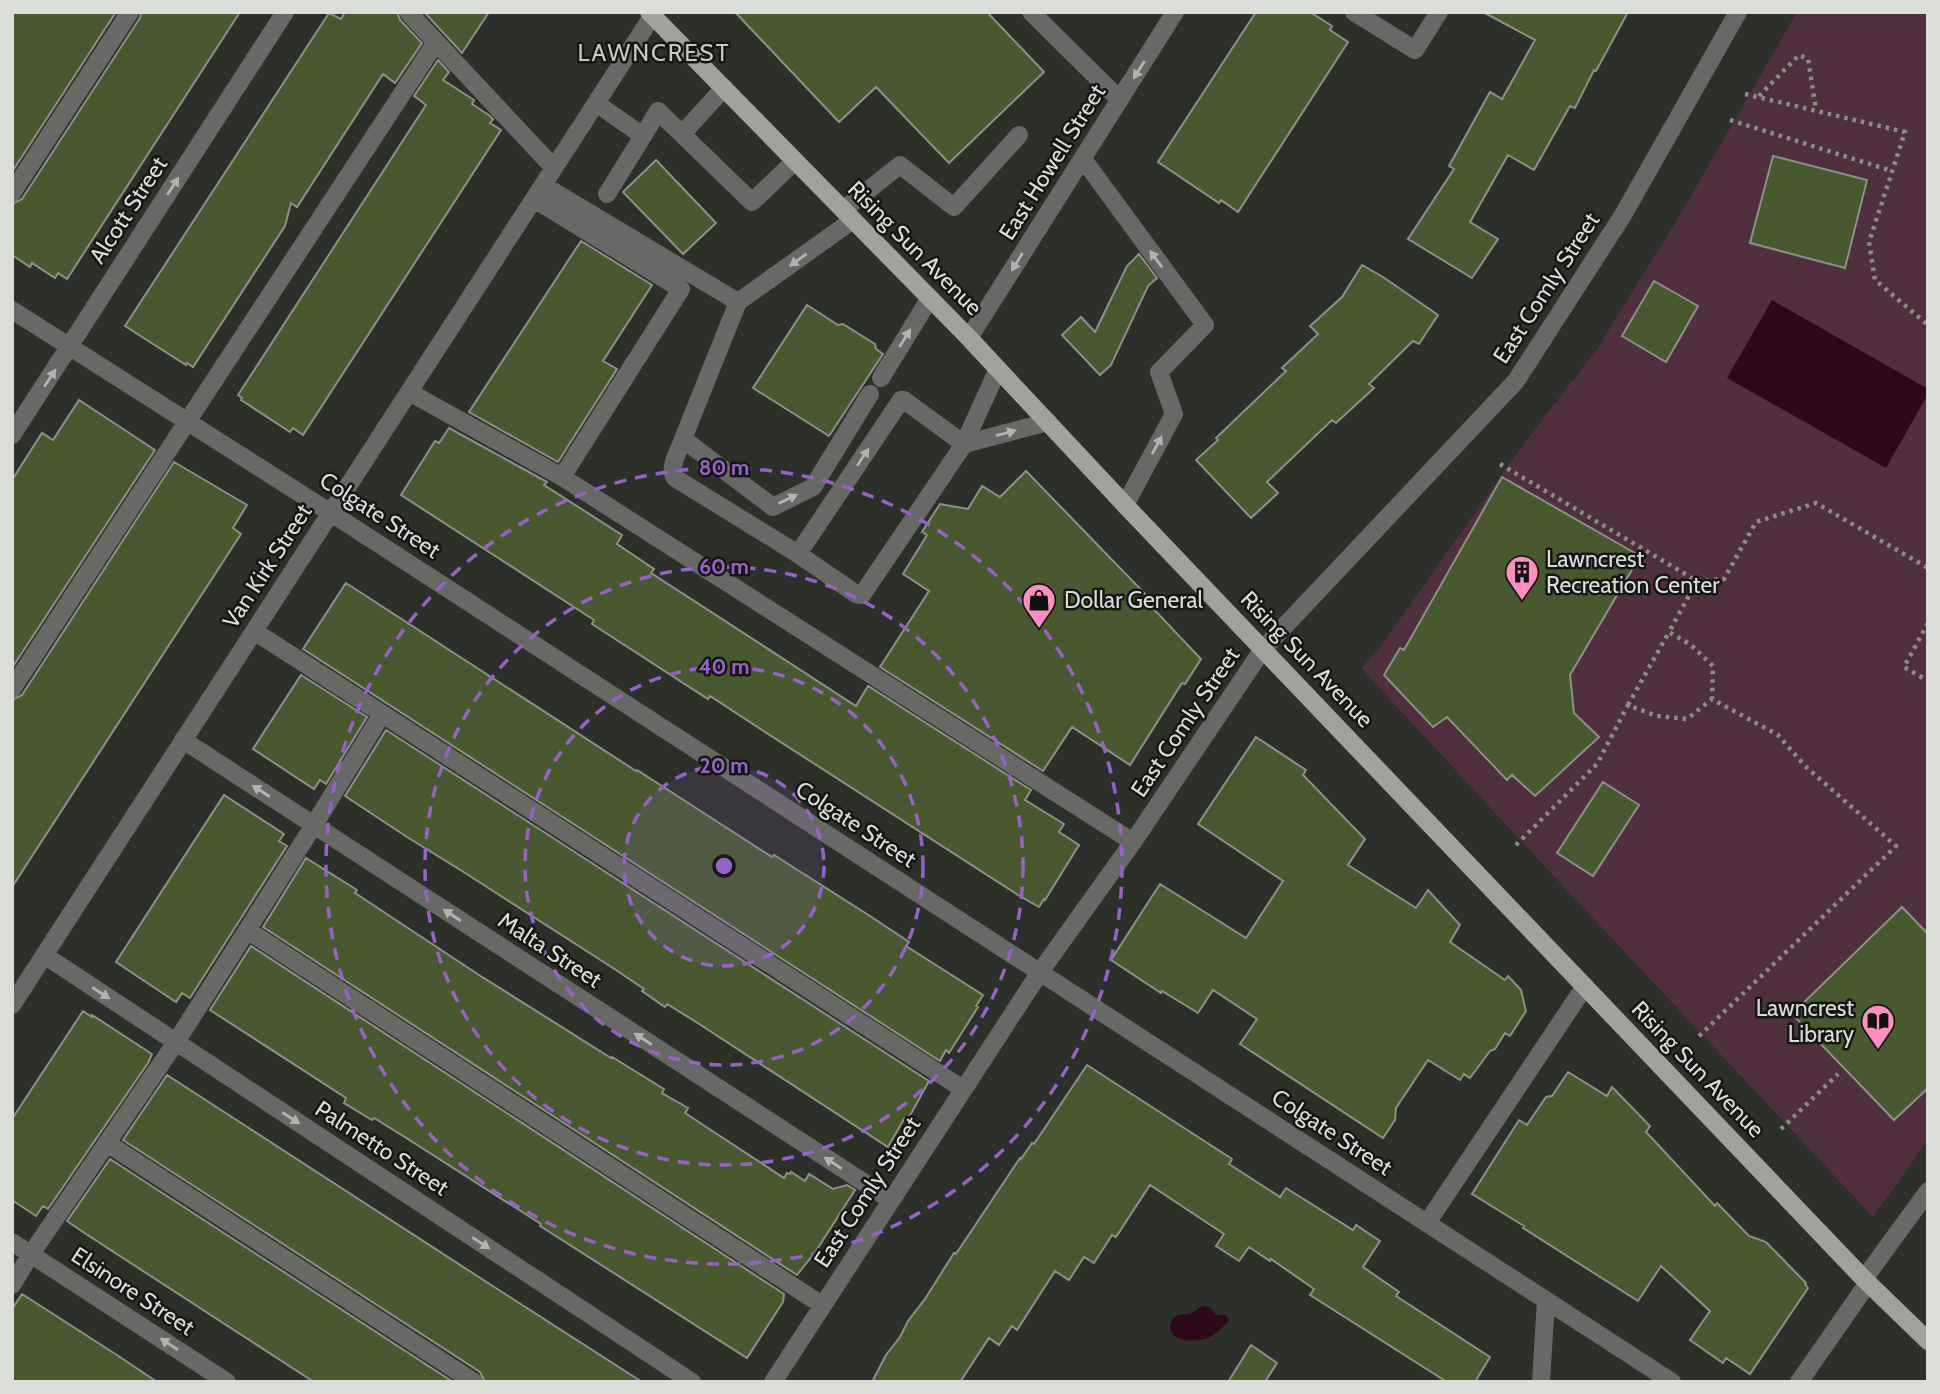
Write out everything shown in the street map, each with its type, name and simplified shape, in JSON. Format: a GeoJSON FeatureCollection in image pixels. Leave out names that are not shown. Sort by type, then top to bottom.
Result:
{"type":"FeatureCollection","features":[{"type":"Feature","properties":{"kind":"main road","name":"Rising Sun Avenue"},"geometry":{"type":"LineString","coordinates":[[652,14],[970,338],[1125,505],[1866,1281],[1928,1341]]}},
{"type":"Feature","properties":{"kind":"street"},"geometry":{"type":"LineString","coordinates":[[12,193],[130,12]]}},
{"type":"Feature","properties":{"kind":"street","name":"Alcott Street"},"geometry":{"type":"LineString","coordinates":[[12,435],[285,12]]}},
{"type":"Feature","properties":{"kind":"street"},"geometry":{"type":"LineString","coordinates":[[408,12],[554,169]]}},
{"type":"Feature","properties":{"kind":"street"},"geometry":{"type":"LineString","coordinates":[[1031,12],[1120,100]]}},
{"type":"Feature","properties":{"kind":"street","name":"East Howell Street"},"geometry":{"type":"LineString","coordinates":[[970,338],[1175,12]]}},
{"type":"Feature","properties":{"kind":"street"},"geometry":{"type":"LineString","coordinates":[[1354,12],[1415,50],[1439,12]]}},
{"type":"Feature","properties":{"kind":"street","name":"East Comly Street"},"geometry":{"type":"LineString","coordinates":[[773,1382],[1040,972],[1133,842],[1263,649],[1516,381],[1622,215],[1738,12]]}},
{"type":"Feature","properties":{"kind":"street","name":"Van Kirk Street"},"geometry":{"type":"LineString","coordinates":[[12,1005],[652,14]]}},
{"type":"Feature","properties":{"kind":"street"},"geometry":{"type":"LineString","coordinates":[[12,690],[436,42]]}},
{"type":"Feature","properties":{"kind":"street"},"geometry":{"type":"LineString","coordinates":[[682,134],[724,89]]}},
{"type":"Feature","properties":{"kind":"street"},"geometry":{"type":"LineString","coordinates":[[596,103],[643,136]]}},
{"type":"Feature","properties":{"kind":"street"},"geometry":{"type":"LineString","coordinates":[[607,194],[659,111],[752,202],[794,160]]}},
{"type":"Feature","properties":{"kind":"street"},"geometry":{"type":"LineString","coordinates":[[998,369],[964,444],[862,595],[856,594],[798,554],[675,478],[672,472],[738,302],[848,215],[900,165],[954,207],[1019,135]]}},
{"type":"Feature","properties":{"kind":"street"},"geometry":{"type":"LineString","coordinates":[[1083,159],[1205,325],[1159,372],[1174,414],[1125,505]]}},
{"type":"Feature","properties":{"kind":"street"},"geometry":{"type":"LineString","coordinates":[[538,192],[738,302]]}},
{"type":"Feature","properties":{"kind":"street"},"geometry":{"type":"LineString","coordinates":[[538,192],[681,289],[562,477]]}},
{"type":"Feature","properties":{"kind":"street"},"geometry":{"type":"LineString","coordinates":[[881,378],[930,298]]}},
{"type":"Feature","properties":{"kind":"street","name":"Colgate Street"},"geometry":{"type":"LineString","coordinates":[[12,310],[1040,972],[1546,1300],[1664,1380]]}},
{"type":"Feature","properties":{"kind":"street"},"geometry":{"type":"LineString","coordinates":[[409,392],[562,477],[1133,842]]}},
{"type":"Feature","properties":{"kind":"street"},"geometry":{"type":"LineString","coordinates":[[683,439],[773,507],[813,487],[870,394]]}},
{"type":"Feature","properties":{"kind":"street"},"geometry":{"type":"LineString","coordinates":[[798,554],[901,400],[964,444]]}},
{"type":"Feature","properties":{"kind":"street"},"geometry":{"type":"LineString","coordinates":[[964,444],[1048,422]]}},
{"type":"Feature","properties":{"kind":"street"},"geometry":{"type":"LineString","coordinates":[[254,631],[963,1089]]}},
{"type":"Feature","properties":{"kind":"street"},"geometry":{"type":"LineString","coordinates":[[12,1286],[176,1042],[382,714]]}},
{"type":"Feature","properties":{"kind":"street","name":"Malta Street"},"geometry":{"type":"LineString","coordinates":[[183,740],[891,1200]]}},
{"type":"Feature","properties":{"kind":"street"},"geometry":{"type":"LineString","coordinates":[[247,930],[822,1305]]}},
{"type":"Feature","properties":{"kind":"street","name":"Palmetto Street"},"geometry":{"type":"LineString","coordinates":[[44,955],[692,1382]]}},
{"type":"Feature","properties":{"kind":"street"},"geometry":{"type":"LineString","coordinates":[[1427,1223],[1585,986]]}},
{"type":"Feature","properties":{"kind":"street"},"geometry":{"type":"LineString","coordinates":[[107,1143],[474,1382]]}},
{"type":"Feature","properties":{"kind":"street"},"geometry":{"type":"LineString","coordinates":[[1799,1382],[1928,1191]]}},
{"type":"Feature","properties":{"kind":"street","name":"Elsinore Street"},"geometry":{"type":"LineString","coordinates":[[12,1242],[227,1382]]}},
{"type":"Feature","properties":{"kind":"street"},"geometry":{"type":"LineString","coordinates":[[1541,1382],[1546,1300]]}},
{"type":"Feature","properties":{"kind":"path"},"geometry":{"type":"LineString","coordinates":[[1758,97],[1798,55],[1808,59],[1816,110]]}},
{"type":"Feature","properties":{"kind":"path"},"geometry":{"type":"LineString","coordinates":[[1745,94],[1905,132],[1869,242],[1875,280],[1928,325]]}},
{"type":"Feature","properties":{"kind":"path"},"geometry":{"type":"LineString","coordinates":[[1730,120],[1892,171]]}},
{"type":"Feature","properties":{"kind":"path"},"geometry":{"type":"LineString","coordinates":[[1500,464],[1697,580],[1724,579],[1756,522],[1816,503],[1928,568]]}},
{"type":"Feature","properties":{"kind":"path"},"geometry":{"type":"LineString","coordinates":[[1516,845],[1597,764],[1697,580]]}},
{"type":"Feature","properties":{"kind":"path"},"geometry":{"type":"LineString","coordinates":[[1928,622],[1904,667],[1928,681]]}},
{"type":"Feature","properties":{"kind":"path"},"geometry":{"type":"LineString","coordinates":[[1628,705],[1657,716],[1687,719],[1712,699],[1713,666],[1691,645],[1669,632]]}},
{"type":"Feature","properties":{"kind":"path"},"geometry":{"type":"LineString","coordinates":[[1696,1039],[1896,846],[1805,766],[1778,736],[1712,699]]}},
{"type":"Feature","properties":{"kind":"path"},"geometry":{"type":"LineString","coordinates":[[1781,1129],[1838,1074]]}},
{"type":"Feature","properties":{"kind":"shaded area"},"geometry":{"type":"Polygon","coordinates":[[[1797,12],[1928,12],[1928,1140],[1873,1217],[1361,668],[1378,650],[1523,445],[1597,349],[1680,215],[1797,12]]]}},
{"type":"Feature","properties":{"kind":"shaded area"},"geometry":{"type":"Polygon","coordinates":[[[1772,300],[1928,389],[1928,394],[1886,468],[1727,378],[1772,300]]]}},
{"type":"Feature","properties":{"kind":"shaded area"},"geometry":{"type":"Polygon","coordinates":[[[1203,1306],[1209,1307],[1217,1315],[1226,1315],[1229,1321],[1208,1338],[1192,1341],[1180,1339],[1172,1333],[1170,1325],[1174,1318],[1203,1306]]]}},
{"type":"Feature","properties":{"kind":"building"},"geometry":{"type":"Polygon","coordinates":[[[12,12],[116,12],[12,172],[12,12]]]}},
{"type":"Feature","properties":{"kind":"building"},"geometry":{"type":"Polygon","coordinates":[[[141,12],[240,12],[67,279],[58,273],[55,278],[32,263],[30,267],[12,255],[12,204],[22,199],[140,18],[141,12]]]}},
{"type":"Feature","properties":{"kind":"building"},"geometry":{"type":"Polygon","coordinates":[[[345,12],[397,12],[400,20],[422,43],[395,83],[383,74],[297,207],[291,203],[285,226],[193,367],[187,363],[186,365],[125,326],[329,13],[341,19],[345,12]]]}},
{"type":"Feature","properties":{"kind":"building"},"geometry":{"type":"Polygon","coordinates":[[[424,12],[489,12],[462,53],[424,12]]]}},
{"type":"Feature","properties":{"kind":"building"},"geometry":{"type":"Polygon","coordinates":[[[735,12],[987,12],[1044,72],[949,163],[876,87],[839,122],[735,12]]]}},
{"type":"Feature","properties":{"kind":"building"},"geometry":{"type":"Polygon","coordinates":[[[1256,12],[1310,12],[1332,26],[1330,30],[1348,42],[1238,212],[1221,200],[1219,203],[1158,162],[1256,12]]]}},
{"type":"Feature","properties":{"kind":"building"},"geometry":{"type":"Polygon","coordinates":[[[1483,12],[1628,12],[1575,108],[1570,106],[1534,170],[1508,155],[1470,222],[1498,239],[1472,278],[1408,239],[1454,169],[1449,166],[1490,92],[1502,99],[1535,40],[1483,12]]]}},
{"type":"Feature","properties":{"kind":"building"},"geometry":{"type":"Polygon","coordinates":[[[438,60],[449,72],[443,80],[474,100],[472,104],[490,116],[493,119],[490,123],[501,130],[303,435],[293,428],[290,432],[241,400],[238,395],[426,105],[414,96],[438,60]]]}},
{"type":"Feature","properties":{"kind":"building"},"geometry":{"type":"Polygon","coordinates":[[[1773,156],[1867,180],[1845,268],[1750,243],[1773,156]]]}},
{"type":"Feature","properties":{"kind":"building"},"geometry":{"type":"Polygon","coordinates":[[[656,160],[716,223],[683,254],[623,192],[656,160]]]}},
{"type":"Feature","properties":{"kind":"building"},"geometry":{"type":"Polygon","coordinates":[[[581,241],[652,285],[603,361],[617,369],[558,462],[469,412],[581,241]]]}},
{"type":"Feature","properties":{"kind":"building"},"geometry":{"type":"Polygon","coordinates":[[[1139,254],[1157,278],[1148,286],[1111,365],[1100,375],[1062,335],[1081,317],[1095,332],[1127,266],[1139,254]]]}},
{"type":"Feature","properties":{"kind":"building"},"geometry":{"type":"Polygon","coordinates":[[[1362,265],[1438,315],[1419,344],[1413,341],[1369,384],[1374,388],[1336,423],[1332,420],[1267,482],[1278,493],[1251,518],[1196,460],[1286,371],[1282,368],[1318,334],[1310,326],[1342,297],[1362,265]]]}},
{"type":"Feature","properties":{"kind":"building"},"geometry":{"type":"Polygon","coordinates":[[[1654,281],[1698,306],[1666,362],[1622,336],[1654,281]]]}},
{"type":"Feature","properties":{"kind":"building"},"geometry":{"type":"Polygon","coordinates":[[[807,305],[875,344],[876,349],[883,354],[829,436],[753,388],[807,305]]]}},
{"type":"Feature","properties":{"kind":"building"},"geometry":{"type":"Polygon","coordinates":[[[79,400],[155,450],[12,668],[12,480],[42,433],[53,440],[79,400]]]}},
{"type":"Feature","properties":{"kind":"building"},"geometry":{"type":"Polygon","coordinates":[[[449,428],[547,482],[544,485],[622,535],[617,544],[654,569],[651,573],[856,706],[868,686],[1031,790],[1025,800],[1064,824],[1059,832],[1079,845],[1045,900],[1039,907],[1018,895],[710,696],[708,699],[592,624],[594,620],[401,495],[435,441],[439,443],[449,428]]]}},
{"type":"Feature","properties":{"kind":"building"},"geometry":{"type":"Polygon","coordinates":[[[174,462],[247,505],[233,528],[241,534],[12,887],[12,700],[22,695],[174,462]]]}},
{"type":"Feature","properties":{"kind":"building","name":"Dollar General"},"geometry":{"type":"Polygon","coordinates":[[[1026,471],[1149,598],[1146,601],[1201,659],[1185,684],[1182,683],[1130,765],[1072,727],[1043,771],[880,667],[929,591],[903,574],[927,535],[922,532],[940,504],[968,509],[982,486],[1000,497],[1026,471]]]}},
{"type":"Feature","properties":{"kind":"building","name":"Lawncrest Recreation Center"},"geometry":{"type":"Polygon","coordinates":[[[1502,477],[1640,556],[1570,675],[1574,713],[1599,737],[1535,796],[1512,775],[1507,780],[1447,717],[1433,727],[1384,675],[1400,648],[1404,650],[1502,477]]]}},
{"type":"Feature","properties":{"kind":"building"},"geometry":{"type":"Polygon","coordinates":[[[346,583],[636,771],[870,916],[909,942],[906,946],[983,995],[949,1053],[946,1050],[940,1061],[303,649],[346,583]]]}},
{"type":"Feature","properties":{"kind":"building"},"geometry":{"type":"Polygon","coordinates":[[[301,675],[367,717],[326,784],[320,780],[314,789],[253,749],[301,675]]]}},
{"type":"Feature","properties":{"kind":"building"},"geometry":{"type":"Polygon","coordinates":[[[386,730],[929,1081],[907,1121],[904,1119],[888,1147],[693,1020],[667,1004],[665,1007],[616,970],[345,796],[386,730]]]}},
{"type":"Feature","properties":{"kind":"building"},"geometry":{"type":"Polygon","coordinates":[[[1256,737],[1306,770],[1303,775],[1365,839],[1348,865],[1416,908],[1428,890],[1460,925],[1450,942],[1505,980],[1508,976],[1521,990],[1526,1011],[1510,1036],[1505,1033],[1470,1078],[1464,1074],[1460,1080],[1428,1060],[1396,1108],[1395,1120],[1383,1138],[1240,1044],[1257,1019],[1213,990],[1198,1013],[1162,991],[1161,993],[1111,960],[1160,884],[1246,938],[1283,881],[1198,824],[1256,737]]]}},
{"type":"Feature","properties":{"kind":"building"},"geometry":{"type":"Polygon","coordinates":[[[1603,782],[1639,805],[1593,876],[1557,853],[1603,782]]]}},
{"type":"Feature","properties":{"kind":"building"},"geometry":{"type":"Polygon","coordinates":[[[224,795],[284,834],[279,841],[287,846],[190,998],[182,993],[176,1002],[116,962],[224,795]]]}},
{"type":"Feature","properties":{"kind":"building"},"geometry":{"type":"Polygon","coordinates":[[[306,858],[479,975],[664,1089],[662,1093],[688,1108],[685,1113],[784,1178],[791,1172],[805,1181],[809,1174],[833,1189],[847,1185],[855,1190],[816,1251],[797,1275],[263,927],[306,858]]]}},
{"type":"Feature","properties":{"kind":"building","name":"Lawncrest Library"},"geometry":{"type":"Polygon","coordinates":[[[1902,907],[1928,934],[1928,1088],[1894,1120],[1792,1014],[1902,907]]]}},
{"type":"Feature","properties":{"kind":"building"},"geometry":{"type":"Polygon","coordinates":[[[251,946],[784,1294],[783,1302],[747,1358],[400,1134],[344,1103],[346,1098],[210,1010],[251,946]]]}},
{"type":"Feature","properties":{"kind":"building"},"geometry":{"type":"Polygon","coordinates":[[[83,1011],[152,1054],[48,1209],[43,1206],[36,1216],[12,1200],[12,1119],[83,1011]]]}},
{"type":"Feature","properties":{"kind":"building"},"geometry":{"type":"Polygon","coordinates":[[[1087,1065],[1232,1159],[1229,1164],[1280,1197],[1286,1188],[1353,1230],[1356,1225],[1380,1241],[1363,1267],[1399,1292],[1396,1296],[1490,1357],[1475,1382],[1447,1382],[1310,1295],[1314,1289],[1249,1247],[1239,1261],[1216,1246],[1224,1234],[1150,1185],[1116,1237],[1112,1235],[1094,1263],[1084,1257],[1069,1280],[1055,1271],[1017,1330],[1012,1326],[999,1345],[989,1338],[960,1382],[872,1382],[886,1355],[954,1253],[956,1254],[1020,1158],[1032,1143],[1034,1144],[1087,1065]]]}},
{"type":"Feature","properties":{"kind":"building"},"geometry":{"type":"Polygon","coordinates":[[[1568,1072],[1607,1096],[1612,1087],[1650,1126],[1646,1132],[1715,1206],[1717,1203],[1749,1236],[1766,1242],[1806,1283],[1808,1288],[1750,1374],[1726,1358],[1723,1363],[1690,1340],[1710,1311],[1661,1266],[1638,1301],[1472,1194],[1519,1120],[1527,1125],[1546,1097],[1552,1096],[1568,1072]]]}},
{"type":"Feature","properties":{"kind":"building"},"geometry":{"type":"Polygon","coordinates":[[[167,1075],[642,1382],[485,1382],[480,1372],[123,1140],[167,1075]]]}},
{"type":"Feature","properties":{"kind":"building"},"geometry":{"type":"Polygon","coordinates":[[[110,1159],[453,1382],[314,1382],[86,1234],[67,1221],[110,1159]]]}},
{"type":"Feature","properties":{"kind":"building"},"geometry":{"type":"Polygon","coordinates":[[[22,1294],[157,1382],[12,1382],[12,1309],[22,1294]]]}},
{"type":"Feature","properties":{"kind":"building"},"geometry":{"type":"Polygon","coordinates":[[[1251,1345],[1277,1363],[1265,1382],[1228,1382],[1251,1345]]]}},
{"type":"Feature","properties":{"kind":"place","name":"Lawncrest Recreation Center"},"geometry":{"type":"Point","coordinates":[1522,602]}},
{"type":"Feature","properties":{"kind":"place","name":"Dollar General"},"geometry":{"type":"Point","coordinates":[1039,630]}},
{"type":"Feature","properties":{"kind":"place","name":"Lawncrest Library"},"geometry":{"type":"Point","coordinates":[1878,1051]}},
{"type":"Feature","properties":{"kind":"district","name":"LAWNCREST"},"geometry":{"type":"Point","coordinates":[654,53]}}]}
